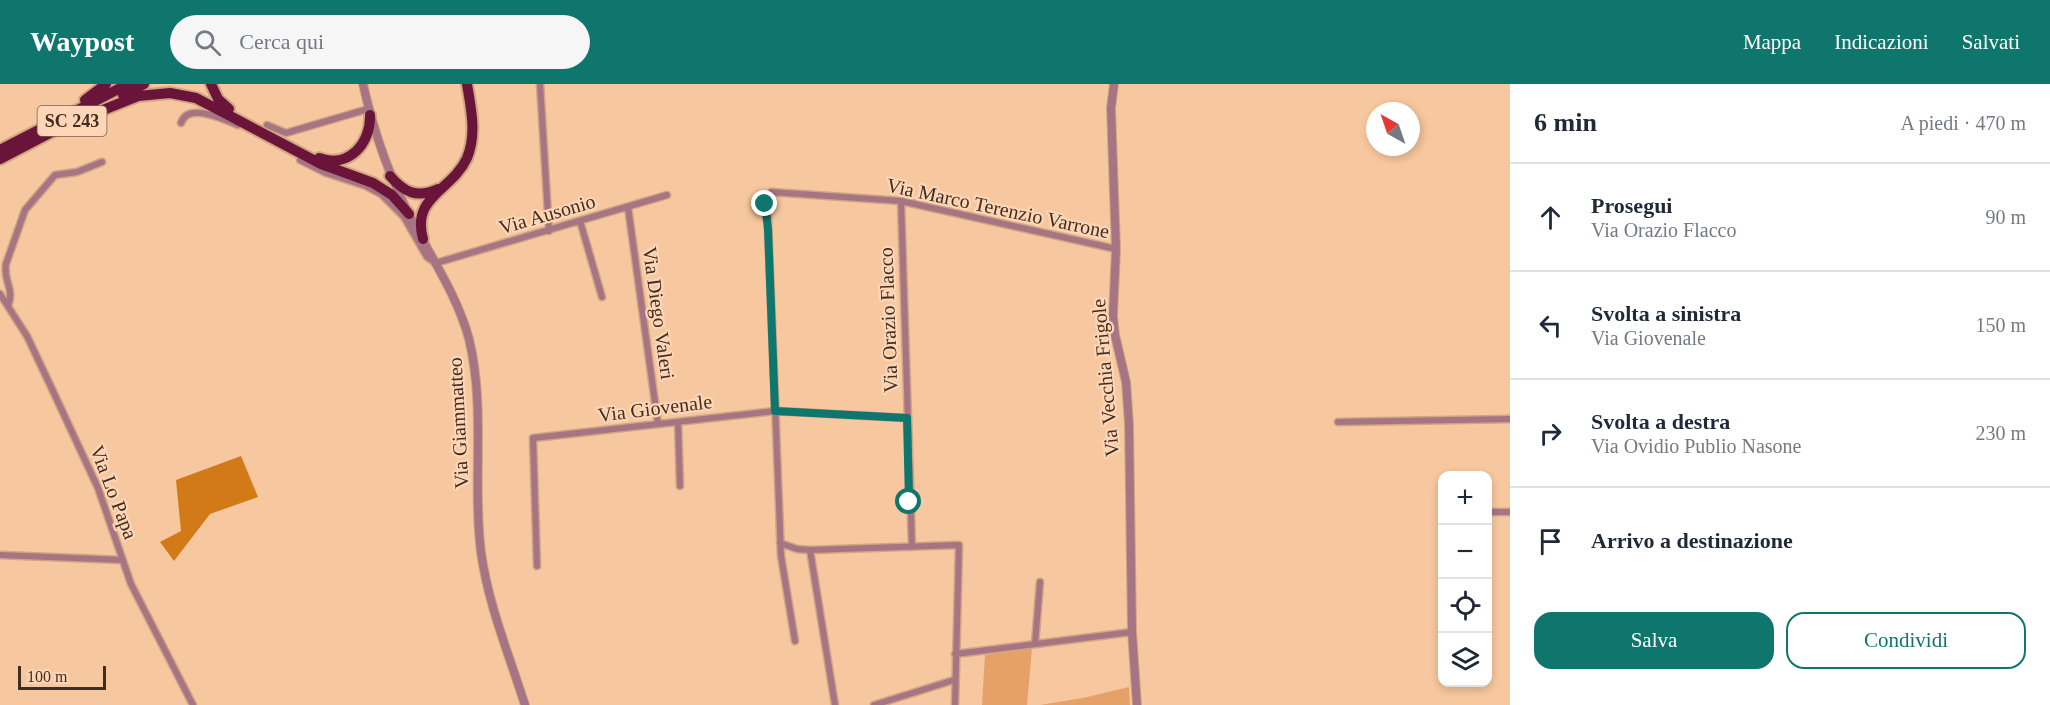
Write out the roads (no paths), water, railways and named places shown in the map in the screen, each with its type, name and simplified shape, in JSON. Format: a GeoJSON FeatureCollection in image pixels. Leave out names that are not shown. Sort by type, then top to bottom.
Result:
{"type":"FeatureCollection","features":[{"type":"Feature","properties":{"kind":"highway"},"geometry":{"type":"LineString","coordinates":[[19,140],[27,133],[85,100],[106,84]]}},
{"type":"Feature","properties":{"kind":"highway","name":"SC 243"},"geometry":{"type":"LineString","coordinates":[[0,150],[128,84]]}},
{"type":"Feature","properties":{"kind":"highway","name":"SC 243"},"geometry":{"type":"LineString","coordinates":[[0,159],[144,84]]}},
{"type":"Feature","properties":{"kind":"highway"},"geometry":{"type":"LineString","coordinates":[[211,84],[218,99],[232,111],[323,159],[342,159],[357,152],[366,139],[369,112]]}},
{"type":"Feature","properties":{"kind":"highway"},"geometry":{"type":"LineString","coordinates":[[423,239],[420,224],[430,198],[459,172],[467,157],[473,123],[467,84]]}},
{"type":"Feature","properties":{"kind":"highway"},"geometry":{"type":"LineString","coordinates":[[82,116],[88,116],[138,96],[170,93],[188,96],[206,102],[321,164],[380,187],[397,200],[409,214]]}},
{"type":"Feature","properties":{"kind":"highway"},"geometry":{"type":"LineString","coordinates":[[390,176],[405,190],[416,194],[431,192],[448,183]]}},
{"type":"Feature","properties":{"kind":"street","name":"Via Giammatteo"},"geometry":{"type":"LineString","coordinates":[[363,84],[369,112],[390,176],[460,311],[473,357],[477,390],[481,552],[495,612],[525,705]]}},
{"type":"Feature","properties":{"kind":"street"},"geometry":{"type":"LineString","coordinates":[[540,84],[549,231]]}},
{"type":"Feature","properties":{"kind":"street","name":"Via Vecchia Frigole"},"geometry":{"type":"LineString","coordinates":[[1114,84],[1111,108],[1116,249],[1113,316],[1126,382],[1129,424],[1132,632],[1137,705]]}},
{"type":"Feature","properties":{"kind":"street"},"geometry":{"type":"LineString","coordinates":[[267,125],[286,133],[369,112]]}},
{"type":"Feature","properties":{"kind":"street"},"geometry":{"type":"LineString","coordinates":[[181,123],[186,115],[201,113],[247,126]]}},
{"type":"Feature","properties":{"kind":"street"},"geometry":{"type":"LineString","coordinates":[[300,160],[326,173],[366,186],[381,194],[404,217],[427,257],[436,263]]}},
{"type":"Feature","properties":{"kind":"street"},"geometry":{"type":"LineString","coordinates":[[8,306],[12,296],[5,271],[6,264],[25,210],[55,175],[77,171],[102,162]]}},
{"type":"Feature","properties":{"kind":"street","name":"Via Marco Terenzio Varrone"},"geometry":{"type":"LineString","coordinates":[[775,411],[766,197],[771,192],[901,201],[1116,249]]}},
{"type":"Feature","properties":{"kind":"street","name":"Via Ausonio"},"geometry":{"type":"LineString","coordinates":[[436,263],[667,195]]}},
{"type":"Feature","properties":{"kind":"street","name":"Via Orazio Flacco"},"geometry":{"type":"LineString","coordinates":[[901,201],[912,547]]}},
{"type":"Feature","properties":{"kind":"street","name":"Via Diego Valeri"},"geometry":{"type":"LineString","coordinates":[[628,207],[658,424]]}},
{"type":"Feature","properties":{"kind":"street"},"geometry":{"type":"LineString","coordinates":[[580,221],[602,297]]}},
{"type":"Feature","properties":{"kind":"street","name":"Via Lo Papa"},"geometry":{"type":"LineString","coordinates":[[0,294],[27,336],[98,488],[140,604],[193,705]]}},
{"type":"Feature","properties":{"kind":"street"},"geometry":{"type":"LineString","coordinates":[[775,411],[780,543],[795,641]]}},
{"type":"Feature","properties":{"kind":"street","name":"Via Giovenale"},"geometry":{"type":"LineString","coordinates":[[537,566],[533,438],[775,411],[907,418]]}},
{"type":"Feature","properties":{"kind":"street"},"geometry":{"type":"LineString","coordinates":[[1338,422],[1510,419]]}},
{"type":"Feature","properties":{"kind":"street"},"geometry":{"type":"LineString","coordinates":[[678,422],[680,486]]}},
{"type":"Feature","properties":{"kind":"street"},"geometry":{"type":"LineString","coordinates":[[1492,512],[1510,512]]}},
{"type":"Feature","properties":{"kind":"street"},"geometry":{"type":"LineString","coordinates":[[780,543],[797,549],[810,550],[959,545],[955,705]]}},
{"type":"Feature","properties":{"kind":"street"},"geometry":{"type":"LineString","coordinates":[[810,550],[835,705]]}},
{"type":"Feature","properties":{"kind":"street"},"geometry":{"type":"LineString","coordinates":[[0,555],[123,560]]}},
{"type":"Feature","properties":{"kind":"street"},"geometry":{"type":"LineString","coordinates":[[1035,644],[1040,582]]}},
{"type":"Feature","properties":{"kind":"street"},"geometry":{"type":"LineString","coordinates":[[955,654],[1132,632]]}},
{"type":"Feature","properties":{"kind":"street"},"geometry":{"type":"LineString","coordinates":[[874,705],[954,680]]}}]}
